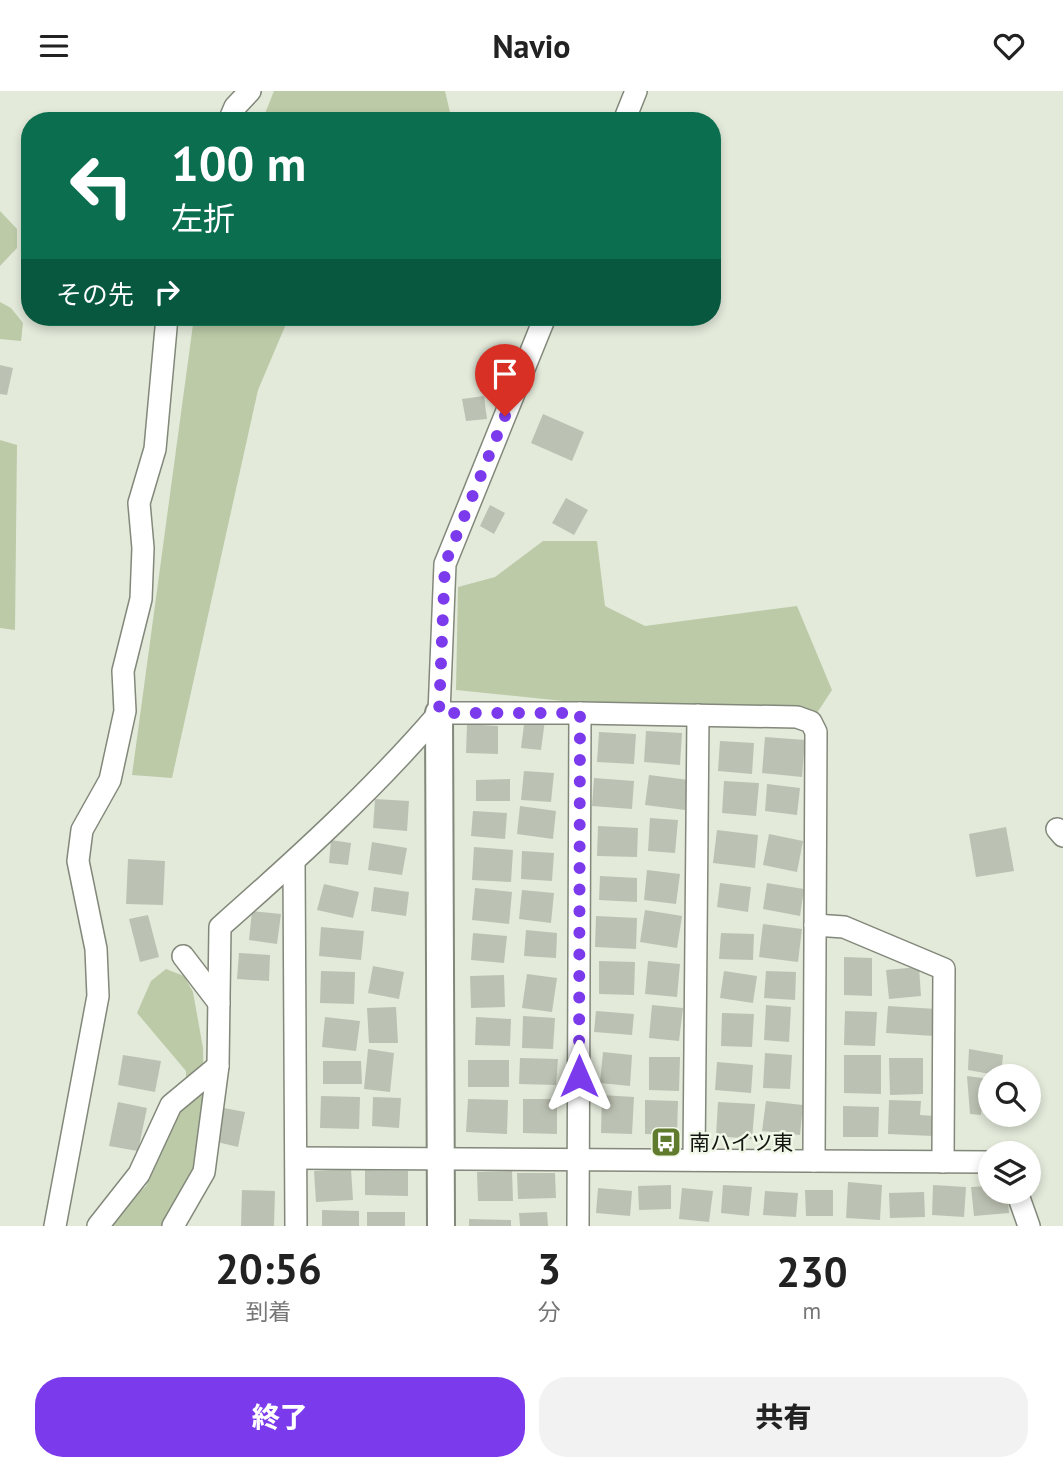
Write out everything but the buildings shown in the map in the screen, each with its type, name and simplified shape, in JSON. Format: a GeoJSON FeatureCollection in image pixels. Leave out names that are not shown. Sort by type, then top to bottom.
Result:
{"type":"FeatureCollection","features":[{"type":"Feature","properties":{"kind":"street"},"geometry":{"type":"LineString","coordinates":[[233,112],[250,91]]}},
{"type":"Feature","properties":{"kind":"street"},"geometry":{"type":"LineString","coordinates":[[628,112],[636,91]]}},
{"type":"Feature","properties":{"kind":"street"},"geometry":{"type":"LineString","coordinates":[[55,1226],[98,996],[96,949],[78,861],[79,851],[82,830],[110,780],[125,711],[123,671],[141,599],[143,548],[139,503],[155,449],[166,326]]}},
{"type":"Feature","properties":{"kind":"street"},"geometry":{"type":"LineString","coordinates":[[441,1226],[439,713],[445,564],[541,326]]}},
{"type":"Feature","properties":{"kind":"street"},"geometry":{"type":"LineString","coordinates":[[173,1226],[204,1172],[218,1066],[220,927],[294,862],[392,767],[439,713],[797,717],[811,722],[816,732],[814,1161]]}},
{"type":"Feature","properties":{"kind":"street"},"geometry":{"type":"LineString","coordinates":[[578,1226],[580,713]]}},
{"type":"Feature","properties":{"kind":"street"},"geometry":{"type":"LineString","coordinates":[[694,1160],[698,715]]}},
{"type":"Feature","properties":{"kind":"street"},"geometry":{"type":"LineString","coordinates":[[294,862],[296,1226]]}},
{"type":"Feature","properties":{"kind":"street"},"geometry":{"type":"LineString","coordinates":[[815,925],[844,927],[944,969],[943,1162]]}},
{"type":"Feature","properties":{"kind":"street"},"geometry":{"type":"LineString","coordinates":[[183,956],[219,1003]]}},
{"type":"Feature","properties":{"kind":"street"},"geometry":{"type":"LineString","coordinates":[[98,1226],[139,1174],[171,1105],[218,1066]]}},
{"type":"Feature","properties":{"kind":"street"},"geometry":{"type":"LineString","coordinates":[[296,1157],[978,1162]]}},
{"type":"Feature","properties":{"kind":"street"},"geometry":{"type":"LineString","coordinates":[[1021,1204],[1029,1226]]}},
{"type":"Feature","properties":{"kind":"green space"},"geometry":{"type":"Polygon","coordinates":[[[274,91],[445,91],[450,112],[266,112],[274,91]]]}},
{"type":"Feature","properties":{"kind":"green space"},"geometry":{"type":"Polygon","coordinates":[[[0,211],[17,229],[17,248],[0,266],[0,211]]]}},
{"type":"Feature","properties":{"kind":"green space"},"geometry":{"type":"Polygon","coordinates":[[[0,302],[11,308],[23,326],[21,341],[0,339],[0,302]]]}},
{"type":"Feature","properties":{"kind":"green space"},"geometry":{"type":"Polygon","coordinates":[[[193,326],[285,326],[258,390],[172,778],[132,775],[193,326]]]}},
{"type":"Feature","properties":{"kind":"green space"},"geometry":{"type":"Polygon","coordinates":[[[0,440],[17,445],[15,630],[0,628],[0,440]]]}},
{"type":"Feature","properties":{"kind":"green space"},"geometry":{"type":"Polygon","coordinates":[[[543,541],[597,541],[605,606],[645,626],[797,606],[832,690],[811,722],[698,715],[456,690],[458,587],[495,577],[543,541]]]}},
{"type":"Feature","properties":{"kind":"green space"},"geometry":{"type":"Polygon","coordinates":[[[166,969],[184,976],[193,992],[203,1048],[204,1105],[190,1187],[164,1226],[104,1226],[146,1186],[186,1088],[186,1071],[137,1013],[151,981],[166,969]]]}},
{"type":"Feature","properties":{"kind":"place","name":"南ハイツ東"},"geometry":{"type":"Point","coordinates":[666,1142]}},
{"type":"Feature","properties":{"kind":"route"},"geometry":{"type":"LineString","coordinates":[[505,416],[445,564],[439,713],[580,713],[579,1076]]}}]}
